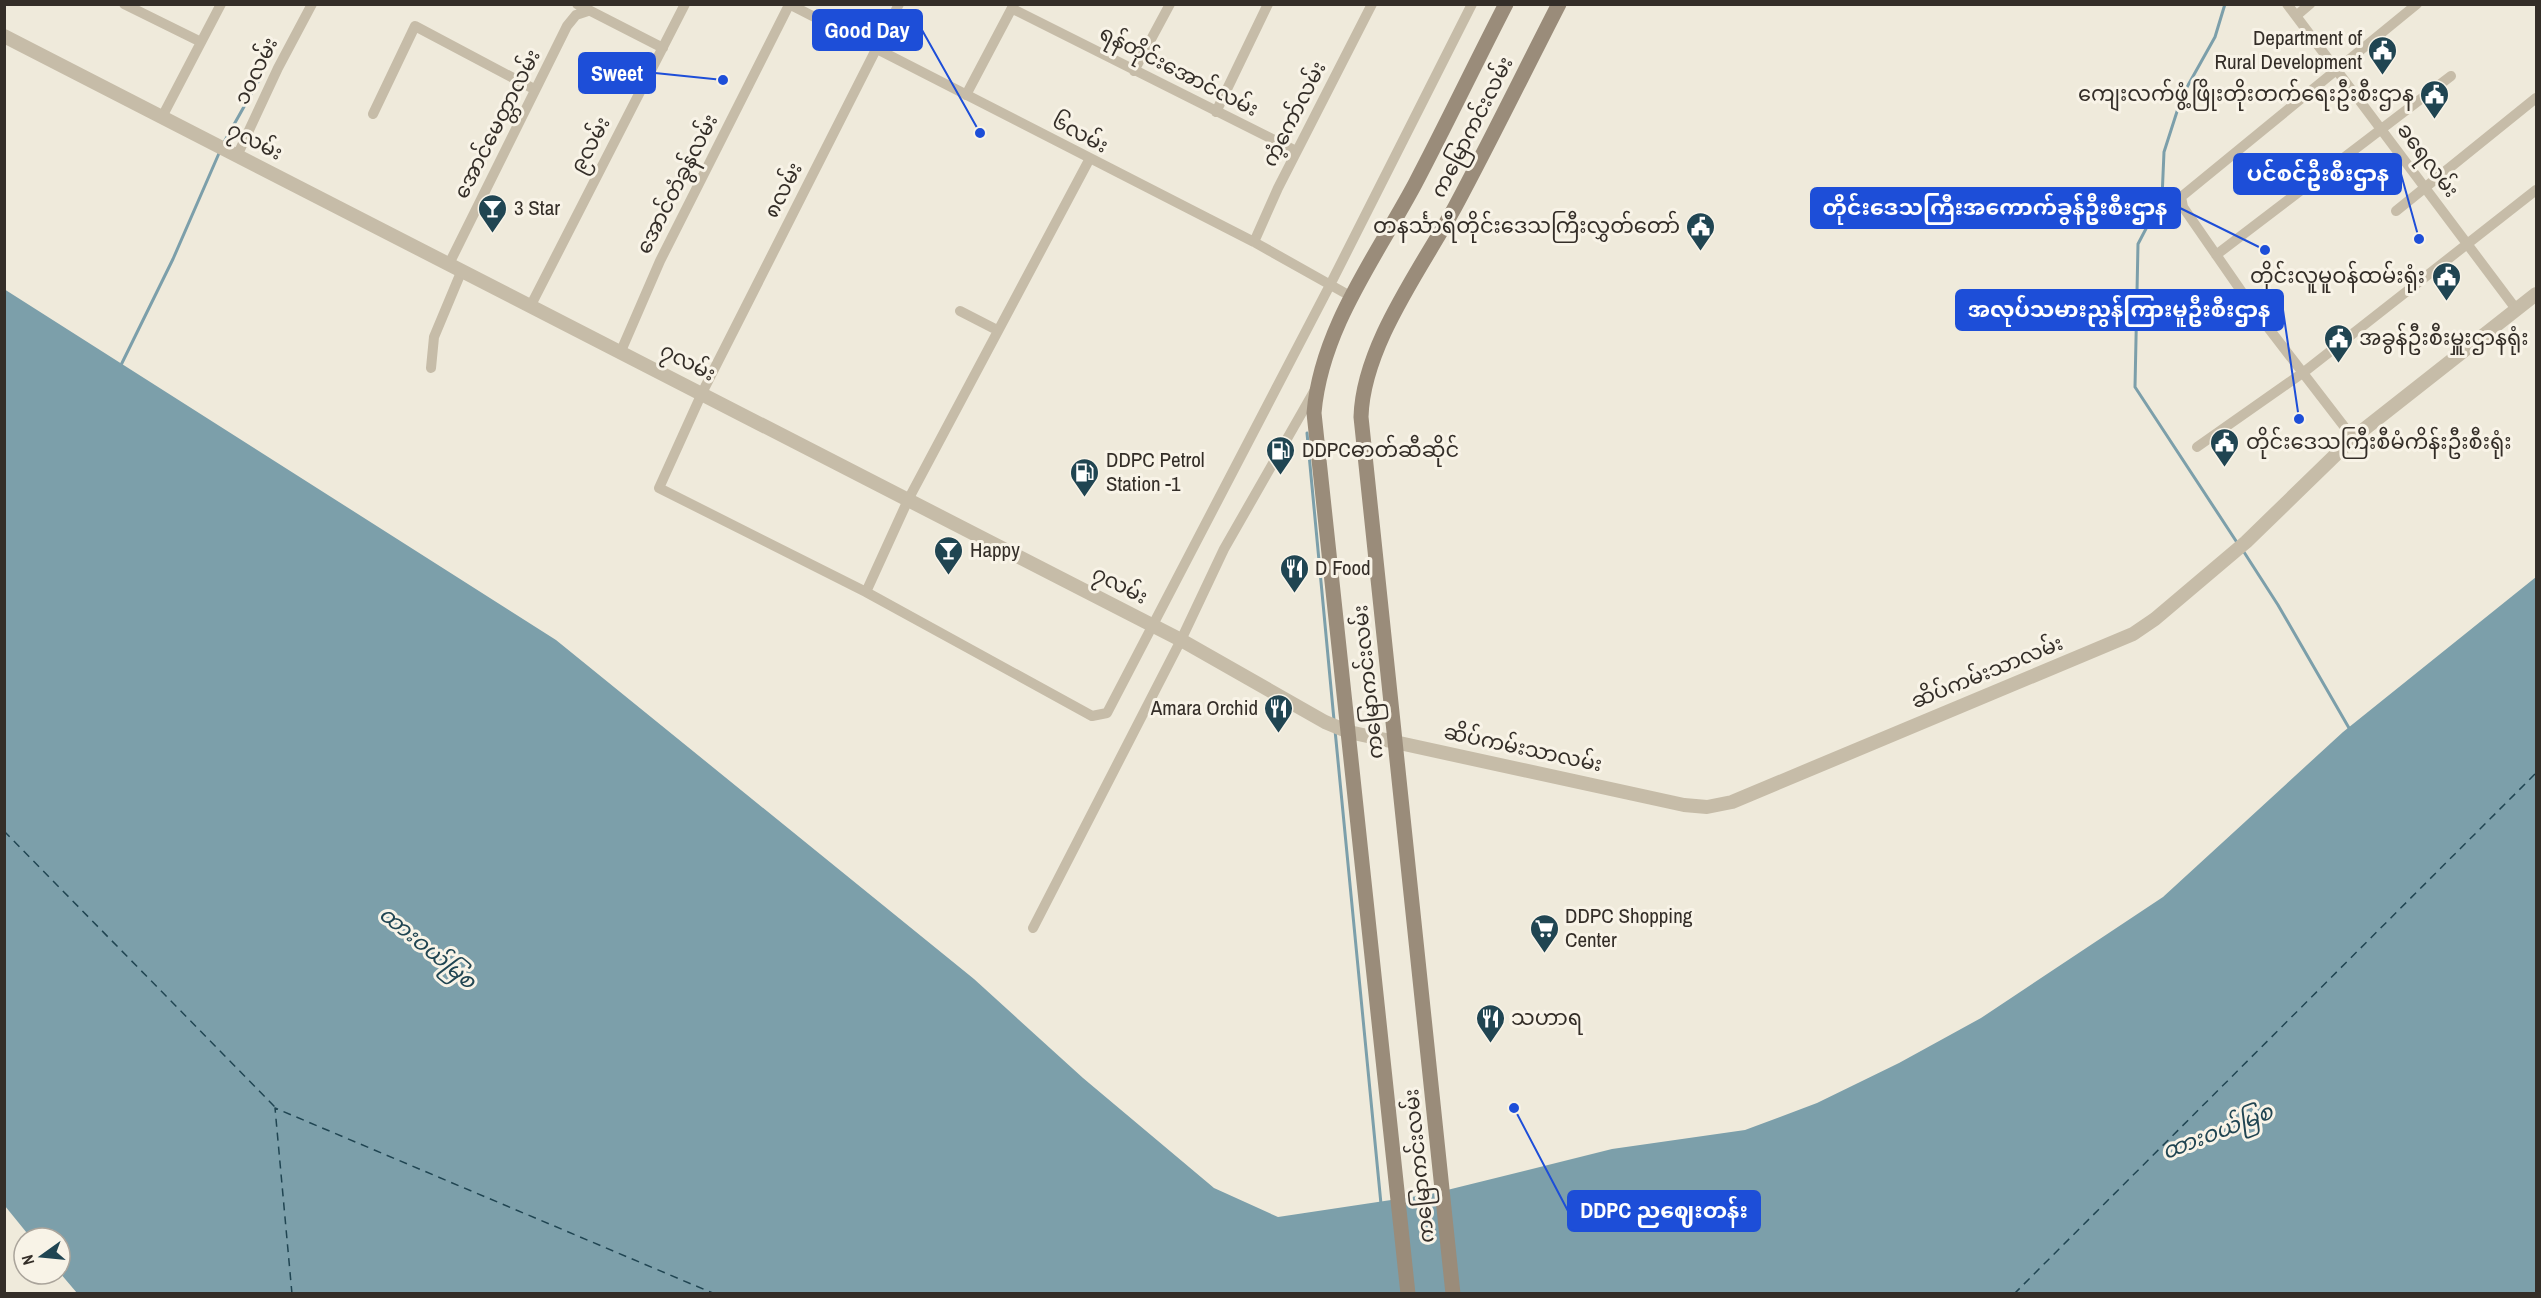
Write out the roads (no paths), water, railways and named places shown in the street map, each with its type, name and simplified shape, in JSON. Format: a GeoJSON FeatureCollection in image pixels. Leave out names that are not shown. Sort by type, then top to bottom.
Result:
{"type":"FeatureCollection","features":[{"type":"Feature","properties":{"kind":"main road","name":"ကမြောကင်းလမ်း"},"geometry":{"type":"LineString","coordinates":[[1408,1293],[1314,413],[1316,387],[1330,346],[1352,297],[1414,185],[1506,4]]}},
{"type":"Feature","properties":{"kind":"main road","name":"ကမြောကင်းလမ်း"},"geometry":{"type":"LineString","coordinates":[[1454,1293],[1361,417],[1362,397],[1367,375],[1393,318],[1455,207],[1559,4]]}},
{"type":"Feature","properties":{"kind":"street"},"geometry":{"type":"LineString","coordinates":[[124,4],[201,42]]}},
{"type":"Feature","properties":{"kind":"street"},"geometry":{"type":"LineString","coordinates":[[162,117],[221,4]]}},
{"type":"Feature","properties":{"kind":"street","name":"၁၀လမ်း"},"geometry":{"type":"LineString","coordinates":[[231,153],[312,4]]}},
{"type":"Feature","properties":{"kind":"street"},"geometry":{"type":"LineString","coordinates":[[577,4],[663,48]]}},
{"type":"Feature","properties":{"kind":"street","name":"၉လမ်း"},"geometry":{"type":"LineString","coordinates":[[531,305],[685,4]]}},
{"type":"Feature","properties":{"kind":"street","name":"၈လမ်း"},"geometry":{"type":"LineString","coordinates":[[866,592],[659,488],[702,393],[899,4]]}},
{"type":"Feature","properties":{"kind":"street"},"geometry":{"type":"LineString","coordinates":[[1134,71],[1170,4]]}},
{"type":"Feature","properties":{"kind":"street"},"geometry":{"type":"LineString","coordinates":[[1216,112],[1268,4]]}},
{"type":"Feature","properties":{"kind":"street","name":"ကံ့ကော်လမ်း"},"geometry":{"type":"LineString","coordinates":[[1254,242],[1296,152],[1372,4]]}},
{"type":"Feature","properties":{"kind":"street"},"geometry":{"type":"LineString","coordinates":[[1089,160],[908,500],[866,592],[1092,716],[1107,713],[1330,285],[1472,4]]}},
{"type":"Feature","properties":{"kind":"street","name":"ခရေလမ်း"},"geometry":{"type":"LineString","coordinates":[[2287,4],[2517,309]]}},
{"type":"Feature","properties":{"kind":"street"},"geometry":{"type":"LineString","coordinates":[[2296,16],[2310,4]]}},
{"type":"Feature","properties":{"kind":"street"},"geometry":{"type":"LineString","coordinates":[[2353,438],[2253,308],[2180,200],[2182,193],[2417,4]]}},
{"type":"Feature","properties":{"kind":"street","name":"၆လမ်း"},"geometry":{"type":"LineString","coordinates":[[789,5],[1089,160],[1254,242],[1352,297]]}},
{"type":"Feature","properties":{"kind":"street","name":"အောင်တံခွန်လမ်း"},"geometry":{"type":"LineString","coordinates":[[621,351],[660,261],[789,5]]}},
{"type":"Feature","properties":{"kind":"street"},"geometry":{"type":"LineString","coordinates":[[966,95],[1013,7]]}},
{"type":"Feature","properties":{"kind":"street","name":"ရန်တိုင်းအောင်လမ်း"},"geometry":{"type":"LineString","coordinates":[[1013,7],[1296,152]]}},
{"type":"Feature","properties":{"kind":"street","name":"အောင်မေတ္တာလမ်း"},"geometry":{"type":"LineString","coordinates":[[448,264],[567,26],[576,15],[588,11]]}},
{"type":"Feature","properties":{"kind":"street"},"geometry":{"type":"LineString","coordinates":[[373,114],[415,26],[534,89]]}},
{"type":"Feature","properties":{"kind":"street","name":"၇လမ်း"},"geometry":{"type":"LineString","coordinates":[[4,36],[1181,640],[1325,722],[1348,732]]}},
{"type":"Feature","properties":{"kind":"street"},"geometry":{"type":"LineString","coordinates":[[2216,255],[2451,76]]}},
{"type":"Feature","properties":{"kind":"street"},"geometry":{"type":"LineString","coordinates":[[2396,211],[2536,98]]}},
{"type":"Feature","properties":{"kind":"street"},"geometry":{"type":"LineString","coordinates":[[2197,447],[2304,372],[2536,190]]}},
{"type":"Feature","properties":{"kind":"street"},"geometry":{"type":"LineString","coordinates":[[432,368],[434,337],[462,270]]}},
{"type":"Feature","properties":{"kind":"street","name":"ဆိပ်ကမ်းသာလမ်း"},"geometry":{"type":"LineString","coordinates":[[1348,732],[1684,805],[1707,807],[1732,802],[2133,634],[2235,552],[2353,438],[2536,294]]}},
{"type":"Feature","properties":{"kind":"street"},"geometry":{"type":"LineString","coordinates":[[960,311],[997,330]]}},
{"type":"Feature","properties":{"kind":"street"},"geometry":{"type":"LineString","coordinates":[[1033,928],[1181,640],[1224,549],[1316,387]]}},
{"type":"Feature","properties":{"kind":"water","name":"ထားဝယ်မြစ"},"geometry":{"type":"Polygon","coordinates":[[[4,289],[556,640],[974,979],[1083,1078],[1214,1188],[1278,1217],[1431,1194],[1612,1149],[1745,1130],[1817,1103],[1899,1063],[1981,1018],[2163,897],[2343,732],[2536,577],[2536,1293],[77,1293],[71,1286],[72,1226],[21,1226],[5,1206],[4,289]]]}},
{"type":"Feature","properties":{"kind":"waterway"},"geometry":{"type":"LineString","coordinates":[[2225,4],[2215,37],[2182,96],[2164,152],[2162,198],[2138,244],[2135,387],[2238,544]]}},
{"type":"Feature","properties":{"kind":"waterway"},"geometry":{"type":"LineString","coordinates":[[223,144],[263,73]]}},
{"type":"Feature","properties":{"kind":"waterway"},"geometry":{"type":"LineString","coordinates":[[121,365],[173,259],[220,151]]}},
{"type":"Feature","properties":{"kind":"waterway"},"geometry":{"type":"LineString","coordinates":[[1307,433],[1334,720]]}},
{"type":"Feature","properties":{"kind":"waterway"},"geometry":{"type":"LineString","coordinates":[[2242,549],[2278,605],[2349,728]]}},
{"type":"Feature","properties":{"kind":"waterway"},"geometry":{"type":"LineString","coordinates":[[1335,730],[1381,1204]]}},
{"type":"Feature","properties":{"kind":"place","name":"Department of Rural Development"},"geometry":{"type":"Point","coordinates":[2383,76]}},
{"type":"Feature","properties":{"kind":"place","name":"Sweet"},"geometry":{"type":"Point","coordinates":[723,80]}},
{"type":"Feature","properties":{"kind":"place","name":"ကျေးလက်ဖွံ့ဖြိုးတိုးတက်ရေးဦးစီးဌာန"},"geometry":{"type":"Point","coordinates":[2435,120]}},
{"type":"Feature","properties":{"kind":"place","name":"Good Day"},"geometry":{"type":"Point","coordinates":[980,133]}},
{"type":"Feature","properties":{"kind":"place","name":"3 Star"},"geometry":{"type":"Point","coordinates":[493,234]}},
{"type":"Feature","properties":{"kind":"place","name":"ပင်စင်ဦးစီးဌာန"},"geometry":{"type":"Point","coordinates":[2419,239]}},
{"type":"Feature","properties":{"kind":"place","name":"တိုင်းဒေသကြီးအကောက်ခွန်ဦးစီးဌာန"},"geometry":{"type":"Point","coordinates":[2265,250]}},
{"type":"Feature","properties":{"kind":"place","name":"တနင်္သာရီတိုင်းဒေသကြီးလွှတ်တော်"},"geometry":{"type":"Point","coordinates":[1701,252]}},
{"type":"Feature","properties":{"kind":"place","name":"တိုင်းလူမူဝန်ထမ်းရုံး"},"geometry":{"type":"Point","coordinates":[2446,302]}},
{"type":"Feature","properties":{"kind":"place","name":"အခွန်ဦးစီးမှူးဌာနရုံး"},"geometry":{"type":"Point","coordinates":[2338,364]}},
{"type":"Feature","properties":{"kind":"place","name":"အလုပ်သမားညွန်ကြားမူဦးစီးဌာန"},"geometry":{"type":"Point","coordinates":[2299,419]}},
{"type":"Feature","properties":{"kind":"place","name":"တိုင်းဒေသကြီးစီမံကိန်းဦးစီးရုံး"},"geometry":{"type":"Point","coordinates":[2225,468]}},
{"type":"Feature","properties":{"kind":"place","name":"DDPCဓာတ်ဆီဆိုင်"},"geometry":{"type":"Point","coordinates":[1281,476]}},
{"type":"Feature","properties":{"kind":"place","name":"DDPC Petrol Station -1"},"geometry":{"type":"Point","coordinates":[1085,498]}},
{"type":"Feature","properties":{"kind":"place","name":"Happy"},"geometry":{"type":"Point","coordinates":[949,576]}},
{"type":"Feature","properties":{"kind":"place","name":"D Food"},"geometry":{"type":"Point","coordinates":[1294,594]}},
{"type":"Feature","properties":{"kind":"place","name":"Amara Orchid"},"geometry":{"type":"Point","coordinates":[1279,734]}},
{"type":"Feature","properties":{"kind":"place","name":"DDPC Shopping Center"},"geometry":{"type":"Point","coordinates":[1544,954]}},
{"type":"Feature","properties":{"kind":"place","name":"သဟာရ"},"geometry":{"type":"Point","coordinates":[1490,1044]}},
{"type":"Feature","properties":{"kind":"place","name":"DDPC ညဈေးတန်း"},"geometry":{"type":"Point","coordinates":[1514,1108]}}]}
